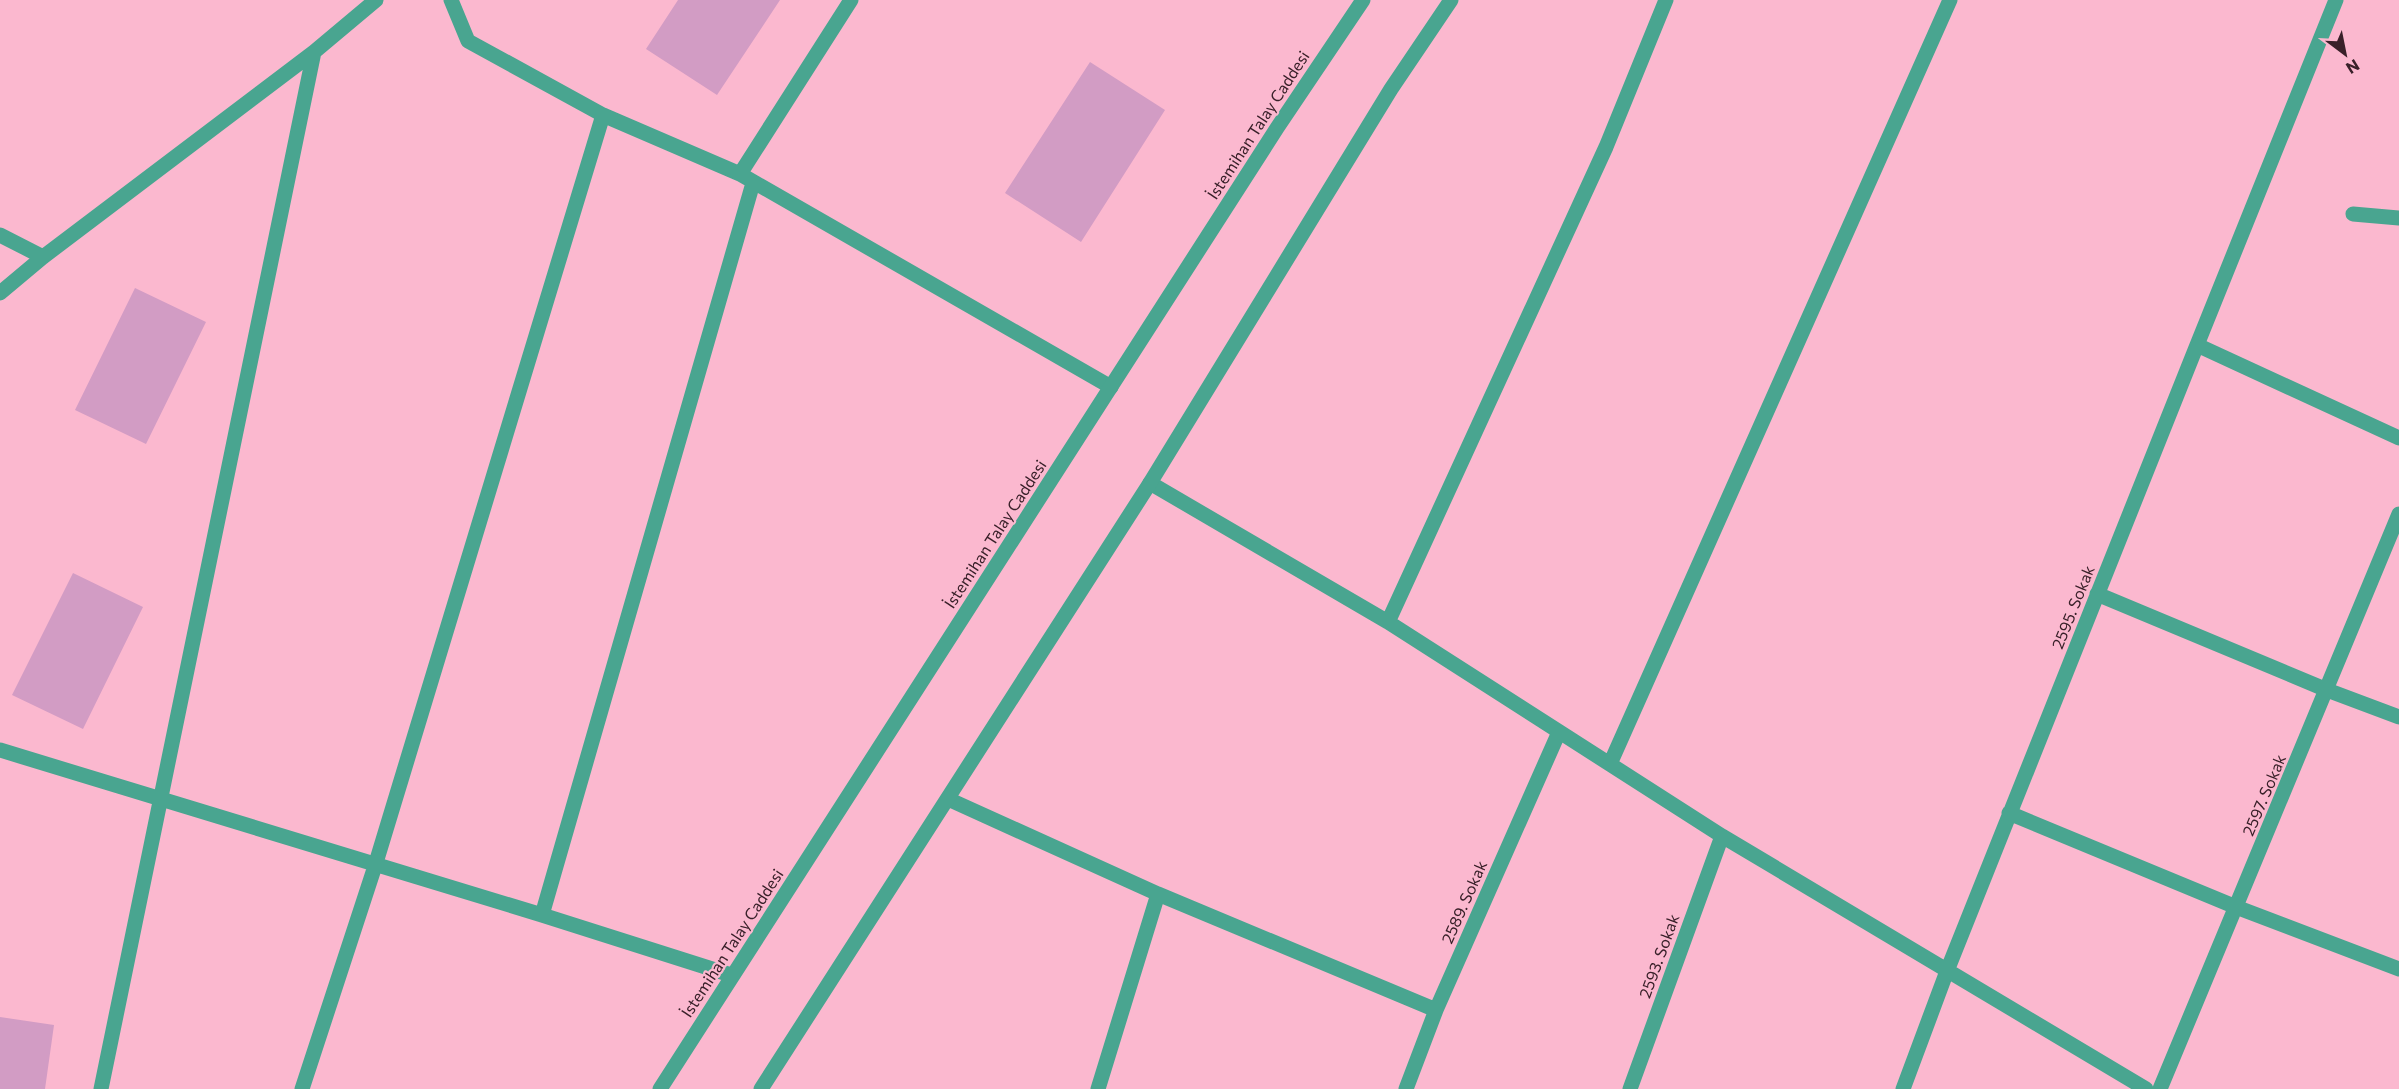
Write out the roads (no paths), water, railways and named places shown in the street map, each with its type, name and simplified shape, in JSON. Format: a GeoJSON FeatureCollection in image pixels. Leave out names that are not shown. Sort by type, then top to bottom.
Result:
{"type":"FeatureCollection","features":[{"type":"Feature","properties":{"kind":"street"},"geometry":{"type":"LineString","coordinates":[[0,293],[43,257],[314,52],[376,0]]}},
{"type":"Feature","properties":{"kind":"street"},"geometry":{"type":"LineString","coordinates":[[451,0],[468,41],[603,115],[740,174],[1111,387]]}},
{"type":"Feature","properties":{"kind":"street"},"geometry":{"type":"LineString","coordinates":[[740,174],[851,0]]}},
{"type":"Feature","properties":{"kind":"street","name":"İstemihan Talay Caddesi"},"geometry":{"type":"LineString","coordinates":[[660,1089],[731,975],[1277,128],[1363,0]]}},
{"type":"Feature","properties":{"kind":"street"},"geometry":{"type":"LineString","coordinates":[[761,1089],[1149,483],[1391,89],[1451,0]]}},
{"type":"Feature","properties":{"kind":"street"},"geometry":{"type":"LineString","coordinates":[[1388,622],[1606,147],[1666,0]]}},
{"type":"Feature","properties":{"kind":"street"},"geometry":{"type":"LineString","coordinates":[[1610,764],[1950,0]]}},
{"type":"Feature","properties":{"kind":"street","name":"2595. Sokak"},"geometry":{"type":"LineString","coordinates":[[1903,1089],[2009,813],[2336,0]]}},
{"type":"Feature","properties":{"kind":"street"},"geometry":{"type":"LineString","coordinates":[[101,1089],[314,52]]}},
{"type":"Feature","properties":{"kind":"street"},"geometry":{"type":"LineString","coordinates":[[302,1089],[375,866],[603,115]]}},
{"type":"Feature","properties":{"kind":"street"},"geometry":{"type":"LineString","coordinates":[[542,915],[753,183]]}},
{"type":"Feature","properties":{"kind":"street"},"geometry":{"type":"LineString","coordinates":[[2353,214],[2399,218]]}},
{"type":"Feature","properties":{"kind":"street"},"geometry":{"type":"LineString","coordinates":[[0,235],[43,257]]}},
{"type":"Feature","properties":{"kind":"street"},"geometry":{"type":"LineString","coordinates":[[2197,345],[2399,438]]}},
{"type":"Feature","properties":{"kind":"street"},"geometry":{"type":"LineString","coordinates":[[1149,483],[1388,622],[1722,836],[2146,1089]]}},
{"type":"Feature","properties":{"kind":"street","name":"2597. Sokak"},"geometry":{"type":"LineString","coordinates":[[2160,1089],[2399,514]]}},
{"type":"Feature","properties":{"kind":"street"},"geometry":{"type":"LineString","coordinates":[[2097,594],[2327,690],[2399,717]]}},
{"type":"Feature","properties":{"kind":"street","name":"2589. Sokak"},"geometry":{"type":"LineString","coordinates":[[1406,1089],[1436,1010],[1559,732]]}},
{"type":"Feature","properties":{"kind":"street"},"geometry":{"type":"LineString","coordinates":[[0,750],[731,975]]}},
{"type":"Feature","properties":{"kind":"street"},"geometry":{"type":"LineString","coordinates":[[948,799],[1158,894],[1436,1010]]}},
{"type":"Feature","properties":{"kind":"street"},"geometry":{"type":"LineString","coordinates":[[2009,813],[2236,907],[2399,969]]}},
{"type":"Feature","properties":{"kind":"street","name":"2593. Sokak"},"geometry":{"type":"LineString","coordinates":[[1630,1089],[1722,836]]}},
{"type":"Feature","properties":{"kind":"street"},"geometry":{"type":"LineString","coordinates":[[1098,1089],[1158,894]]}}]}
